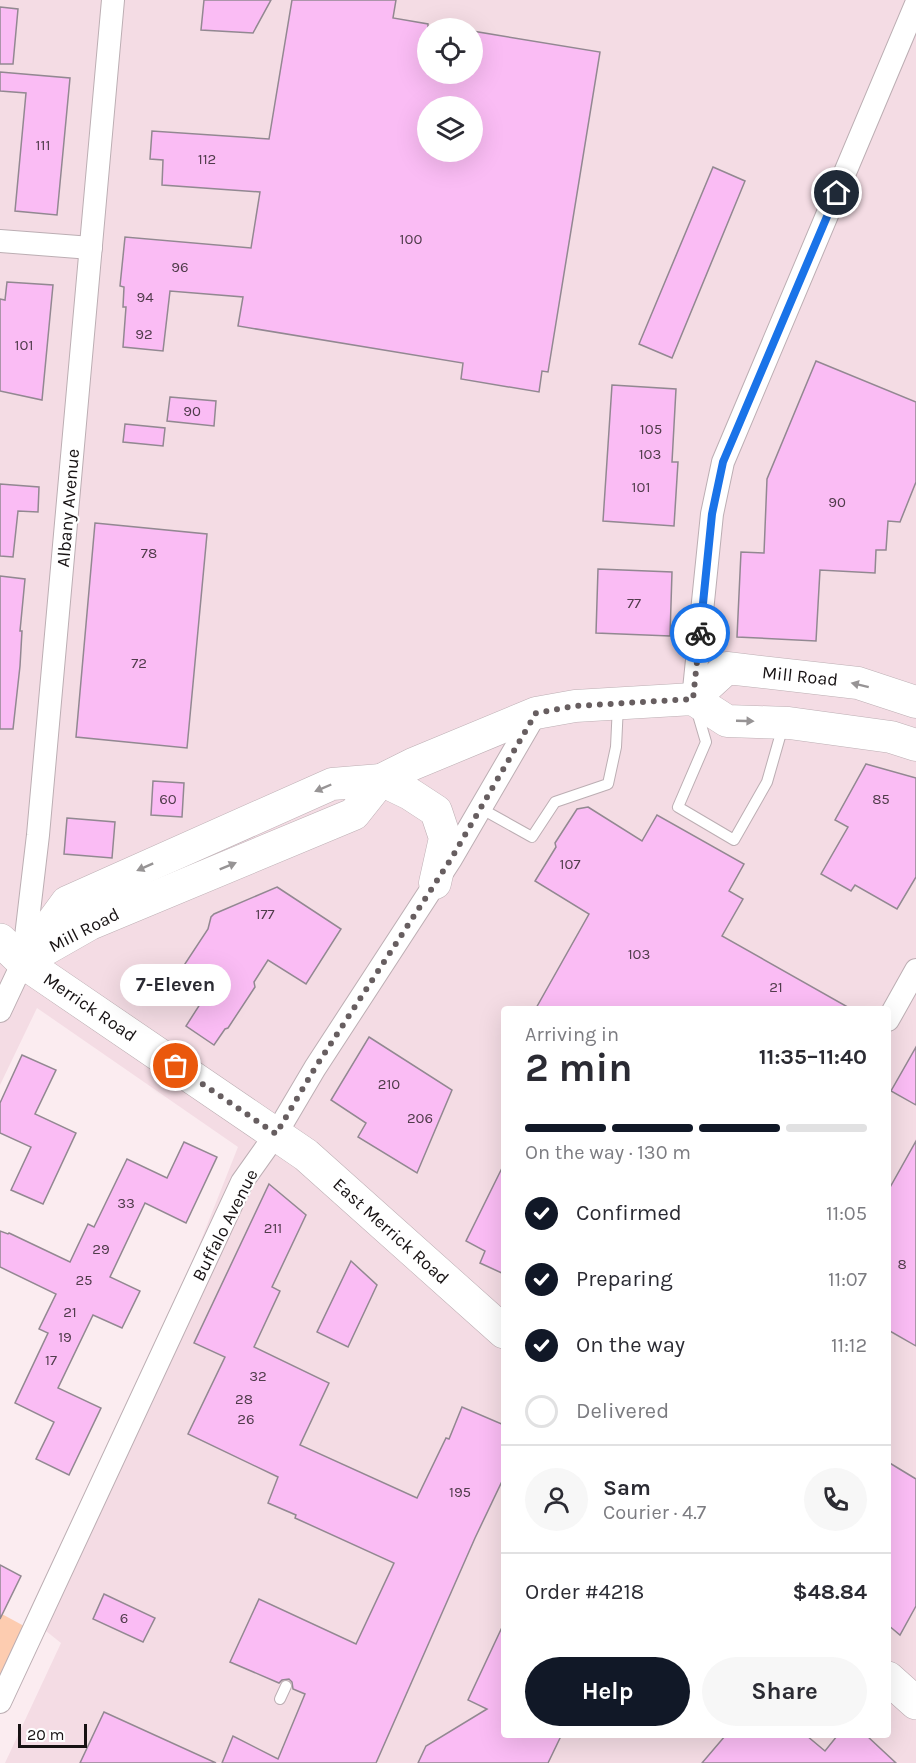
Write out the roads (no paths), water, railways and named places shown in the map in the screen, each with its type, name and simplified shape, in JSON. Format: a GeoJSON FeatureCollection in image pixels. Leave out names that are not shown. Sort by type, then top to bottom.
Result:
{"type":"FeatureCollection","features":[{"type":"Feature","properties":{"kind":"main road","name":"Mill Road"},"geometry":{"type":"LineString","coordinates":[[12,960],[90,924],[354,814],[381,780],[413,764],[536,713],[575,706],[693,699],[728,668],[858,683],[916,702]]}},
{"type":"Feature","properties":{"kind":"main road"},"geometry":{"type":"LineString","coordinates":[[693,699],[727,721],[784,723],[891,737],[916,745]]}},
{"type":"Feature","properties":{"kind":"main road"},"geometry":{"type":"LineString","coordinates":[[381,780],[410,794],[436,811],[445,838],[435,883]]}},
{"type":"Feature","properties":{"kind":"main road","name":"Merrick Road"},"geometry":{"type":"LineString","coordinates":[[0,940],[12,960],[276,1134]]}},
{"type":"Feature","properties":{"kind":"main road","name":"East Merrick Road"},"geometry":{"type":"LineString","coordinates":[[276,1134],[306,1155],[501,1329]]}},
{"type":"Feature","properties":{"kind":"street","name":"Albany Avenue"},"geometry":{"type":"LineString","coordinates":[[0,1011],[39,826],[113,0]]}},
{"type":"Feature","properties":{"kind":"street"},"geometry":{"type":"LineString","coordinates":[[693,699],[712,514],[723,462],[916,4]]}},
{"type":"Feature","properties":{"kind":"street"},"geometry":{"type":"LineString","coordinates":[[0,241],[91,248]]}},
{"type":"Feature","properties":{"kind":"street","name":"Buffalo Avenue"},"geometry":{"type":"LineString","coordinates":[[0,1702],[242,1182],[276,1134],[315,1068],[451,859],[536,713]]}},
{"type":"Feature","properties":{"kind":"street"},"geometry":{"type":"LineString","coordinates":[[891,1015],[916,970]]}},
{"type":"Feature","properties":{"kind":"lane"},"geometry":{"type":"LineString","coordinates":[[693,699],[706,742],[678,807],[734,840],[767,782],[784,723]]}},
{"type":"Feature","properties":{"kind":"lane"},"geometry":{"type":"LineString","coordinates":[[480,808],[532,837],[555,802],[608,784],[616,747],[618,704]]}},
{"type":"Feature","properties":{"kind":"lane"},"geometry":{"type":"LineString","coordinates":[[280,1699],[286,1686]]}},
{"type":"Feature","properties":{"kind":"place","name":"7-Eleven"},"geometry":{"type":"Point","coordinates":[176,1066]}}]}
